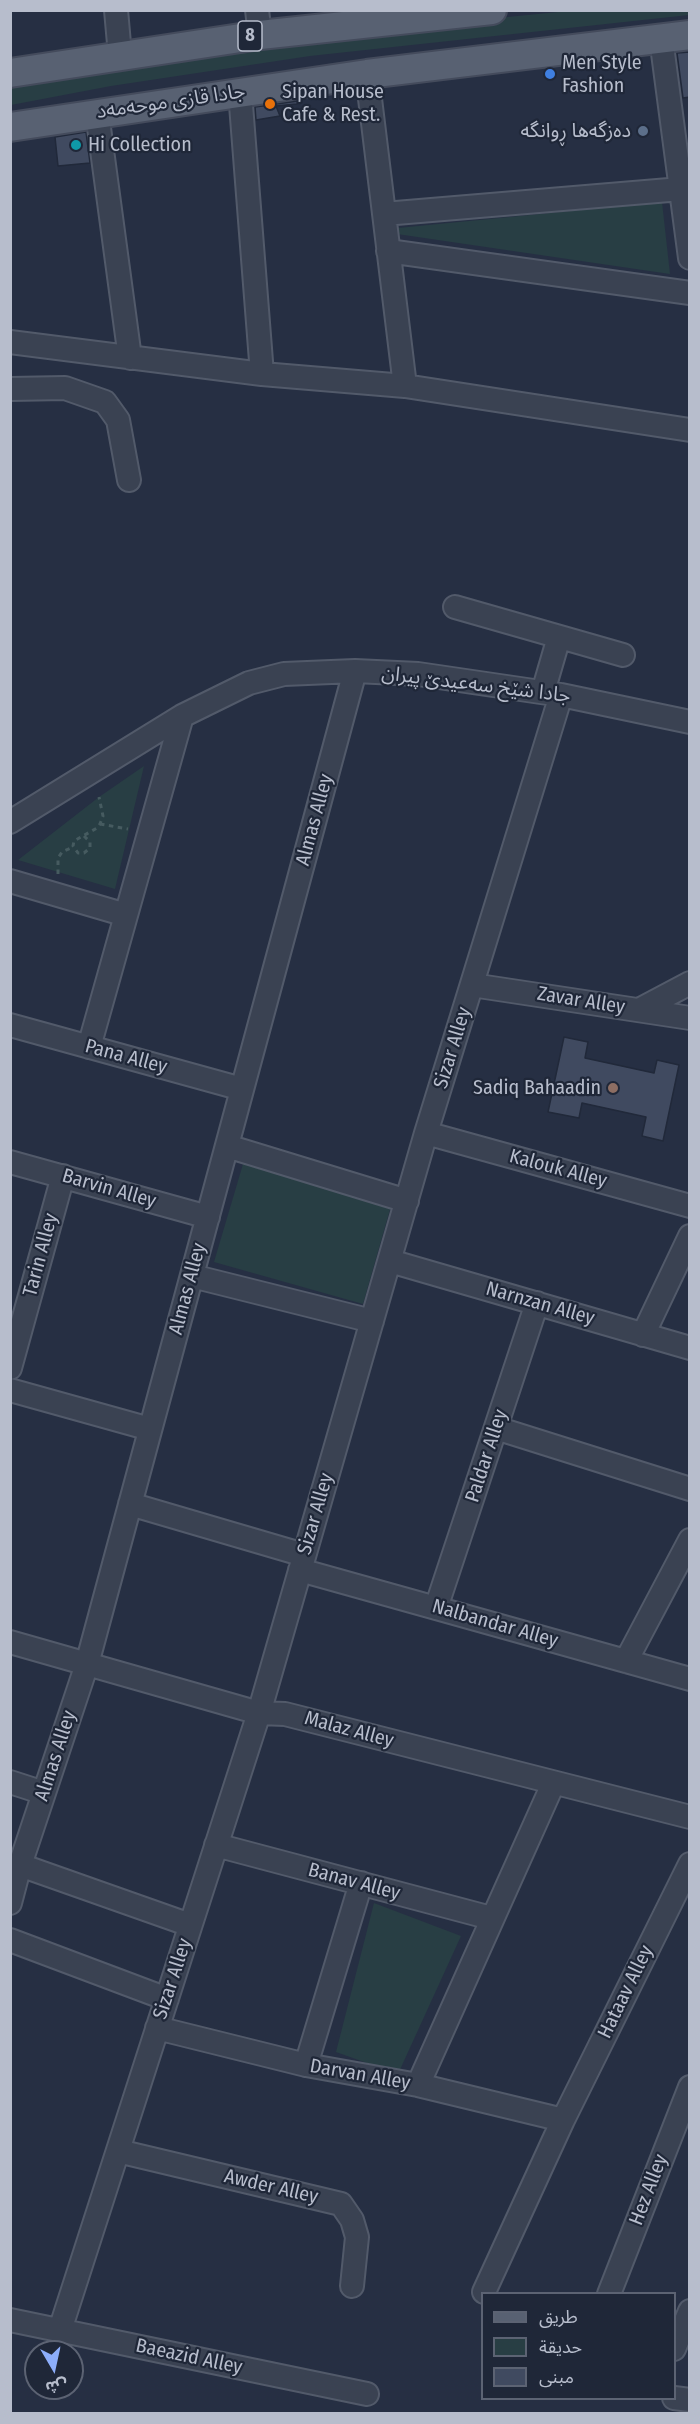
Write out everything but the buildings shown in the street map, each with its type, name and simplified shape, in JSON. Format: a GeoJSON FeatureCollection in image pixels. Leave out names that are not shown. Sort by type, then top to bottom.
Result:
{"type":"FeatureCollection","features":[{"type":"Feature","properties":{"kind":"main road","name":"8"},"geometry":{"type":"LineString","coordinates":[[10,73],[120,56],[258,23],[492,10]]}},
{"type":"Feature","properties":{"kind":"main road","name":"جادا قازی موحەمەد"},"geometry":{"type":"LineString","coordinates":[[10,126],[367,74],[690,34]]}},
{"type":"Feature","properties":{"kind":"street"},"geometry":{"type":"LineString","coordinates":[[116,10],[120,56]]}},
{"type":"Feature","properties":{"kind":"street"},"geometry":{"type":"LineString","coordinates":[[661,38],[690,258]]}},
{"type":"Feature","properties":{"kind":"street"},"geometry":{"type":"LineString","coordinates":[[367,74],[405,386]]}},
{"type":"Feature","properties":{"kind":"street"},"geometry":{"type":"LineString","coordinates":[[240,92],[262,374]]}},
{"type":"Feature","properties":{"kind":"street"},"geometry":{"type":"LineString","coordinates":[[97,113],[130,358]]}},
{"type":"Feature","properties":{"kind":"street"},"geometry":{"type":"LineString","coordinates":[[384,214],[681,189]]}},
{"type":"Feature","properties":{"kind":"street"},"geometry":{"type":"LineString","coordinates":[[388,251],[690,293]]}},
{"type":"Feature","properties":{"kind":"street"},"geometry":{"type":"LineString","coordinates":[[10,342],[262,374],[405,386],[690,430]]}},
{"type":"Feature","properties":{"kind":"street"},"geometry":{"type":"LineString","coordinates":[[10,389],[65,388],[105,402],[118,420],[129,480]]}},
{"type":"Feature","properties":{"kind":"street"},"geometry":{"type":"LineString","coordinates":[[455,607],[622,655]]}},
{"type":"Feature","properties":{"kind":"street","name":"Sizar Alley"},"geometry":{"type":"LineString","coordinates":[[60,2330],[258,1713],[426,1133],[472,984],[552,693],[559,637]]}},
{"type":"Feature","properties":{"kind":"street","name":"جادا شێخ سەعیدێ پیران"},"geometry":{"type":"LineString","coordinates":[[10,822],[182,716],[249,683],[284,674],[355,671],[418,674],[552,693],[690,722]]}},
{"type":"Feature","properties":{"kind":"street","name":"Almas Alley"},"geometry":{"type":"LineString","coordinates":[[10,1904],[20,1865],[87,1664],[355,671]]}},
{"type":"Feature","properties":{"kind":"street"},"geometry":{"type":"LineString","coordinates":[[89,1047],[182,716]]}},
{"type":"Feature","properties":{"kind":"street"},"geometry":{"type":"LineString","coordinates":[[10,881],[126,915]]}},
{"type":"Feature","properties":{"kind":"street"},"geometry":{"type":"LineString","coordinates":[[639,1010],[690,983]]}},
{"type":"Feature","properties":{"kind":"street","name":"Zavar Alley"},"geometry":{"type":"LineString","coordinates":[[472,984],[690,1017]]}},
{"type":"Feature","properties":{"kind":"street","name":"Pana Alley"},"geometry":{"type":"LineString","coordinates":[[10,1025],[242,1089]]}},
{"type":"Feature","properties":{"kind":"street","name":"Kalouk Alley"},"geometry":{"type":"LineString","coordinates":[[426,1133],[690,1206]]}},
{"type":"Feature","properties":{"kind":"street"},"geometry":{"type":"LineString","coordinates":[[227,1146],[407,1201]]}},
{"type":"Feature","properties":{"kind":"street","name":"Barvin Alley"},"geometry":{"type":"LineString","coordinates":[[10,1162],[208,1217]]}},
{"type":"Feature","properties":{"kind":"street","name":"Tarin Alley"},"geometry":{"type":"LineString","coordinates":[[10,1368],[63,1176]]}},
{"type":"Feature","properties":{"kind":"street"},"geometry":{"type":"LineString","coordinates":[[644,1335],[690,1236]]}},
{"type":"Feature","properties":{"kind":"street","name":"Narnzan Alley"},"geometry":{"type":"LineString","coordinates":[[390,1261],[690,1348]]}},
{"type":"Feature","properties":{"kind":"street"},"geometry":{"type":"LineString","coordinates":[[192,1276],[372,1321]]}},
{"type":"Feature","properties":{"kind":"street","name":"Paldar Alley"},"geometry":{"type":"LineString","coordinates":[[436,1608],[537,1304]]}},
{"type":"Feature","properties":{"kind":"street"},"geometry":{"type":"LineString","coordinates":[[10,1390],[150,1429]]}},
{"type":"Feature","properties":{"kind":"street"},"geometry":{"type":"LineString","coordinates":[[496,1428],[690,1489]]}},
{"type":"Feature","properties":{"kind":"street","name":"Nalbandar Alley"},"geometry":{"type":"LineString","coordinates":[[130,1504],[436,1608],[690,1679]]}},
{"type":"Feature","properties":{"kind":"street"},"geometry":{"type":"LineString","coordinates":[[626,1661],[690,1540]]}},
{"type":"Feature","properties":{"kind":"street","name":"Malaz Alley"},"geometry":{"type":"LineString","coordinates":[[10,1642],[258,1713],[285,1714],[690,1817]]}},
{"type":"Feature","properties":{"kind":"street"},"geometry":{"type":"LineString","coordinates":[[10,1782],[44,1793]]}},
{"type":"Feature","properties":{"kind":"street"},"geometry":{"type":"LineString","coordinates":[[418,2085],[553,1784]]}},
{"type":"Feature","properties":{"kind":"street","name":"Banav Alley"},"geometry":{"type":"LineString","coordinates":[[216,1845],[491,1918]]}},
{"type":"Feature","properties":{"kind":"street"},"geometry":{"type":"LineString","coordinates":[[20,1865],[190,1926]]}},
{"type":"Feature","properties":{"kind":"street","name":"Hataav Alley"},"geometry":{"type":"LineString","coordinates":[[484,2292],[563,2120],[687,1874]]}},
{"type":"Feature","properties":{"kind":"street"},"geometry":{"type":"LineString","coordinates":[[306,2065],[361,1884]]}},
{"type":"Feature","properties":{"kind":"street"},"geometry":{"type":"LineString","coordinates":[[10,1940],[167,1999]]}},
{"type":"Feature","properties":{"kind":"street","name":"Darvan Alley"},"geometry":{"type":"LineString","coordinates":[[157,2028],[306,2065],[418,2085],[563,2120]]}},
{"type":"Feature","properties":{"kind":"street","name":"Hez Alley"},"geometry":{"type":"LineString","coordinates":[[610,2292],[690,2087]]}},
{"type":"Feature","properties":{"kind":"street","name":"Awder Alley"},"geometry":{"type":"LineString","coordinates":[[118,2151],[341,2204],[352,2220],[357,2237],[352,2286]]}},
{"type":"Feature","properties":{"kind":"street"},"geometry":{"type":"LineString","coordinates":[[676,2346],[690,2311]]}},
{"type":"Feature","properties":{"kind":"street","name":"Baeazid Alley"},"geometry":{"type":"LineString","coordinates":[[10,2320],[367,2394]]}},
{"type":"Feature","properties":{"kind":"path"},"geometry":{"type":"LineString","coordinates":[[55,894],[58,858],[62,852],[73,846],[76,838],[84,836],[100,824],[103,816],[99,797]]}},
{"type":"Feature","properties":{"kind":"path"},"geometry":{"type":"LineString","coordinates":[[100,824],[128,829]]}},
{"type":"Feature","properties":{"kind":"path"},"geometry":{"type":"LineString","coordinates":[[73,846],[78,853],[87,852],[90,842],[84,836]]}},
{"type":"Feature","properties":{"kind":"green space"},"geometry":{"type":"Polygon","coordinates":[[[568,11],[689,11],[689,15],[310,56],[111,86],[11,105],[11,85],[407,27],[568,11]]]}},
{"type":"Feature","properties":{"kind":"green space"},"geometry":{"type":"Polygon","coordinates":[[[662,202],[670,274],[397,234],[398,228],[662,202]]]}},
{"type":"Feature","properties":{"kind":"green space"},"geometry":{"type":"Polygon","coordinates":[[[144,766],[115,889],[18,860],[99,797],[144,766]]]}},
{"type":"Feature","properties":{"kind":"green space"},"geometry":{"type":"Polygon","coordinates":[[[243,1164],[391,1206],[363,1304],[214,1262],[243,1164]]]}},
{"type":"Feature","properties":{"kind":"green space"},"geometry":{"type":"Polygon","coordinates":[[[374,1903],[461,1936],[398,2074],[336,2052],[374,1903]]]}},
{"type":"Feature","properties":{"kind":"place","name":"Men Style Fashion"},"geometry":{"type":"Point","coordinates":[550,74]}},
{"type":"Feature","properties":{"kind":"place","name":"Sipan House Cafe & Rest."},"geometry":{"type":"Point","coordinates":[270,104]}},
{"type":"Feature","properties":{"kind":"place","name":"دەزگەها ڕوانگە"},"geometry":{"type":"Point","coordinates":[643,131]}},
{"type":"Feature","properties":{"kind":"place","name":"Hi Collection"},"geometry":{"type":"Point","coordinates":[76,145]}},
{"type":"Feature","properties":{"kind":"place","name":"Sadiq Bahaadin"},"geometry":{"type":"Point","coordinates":[613,1088]}}]}
